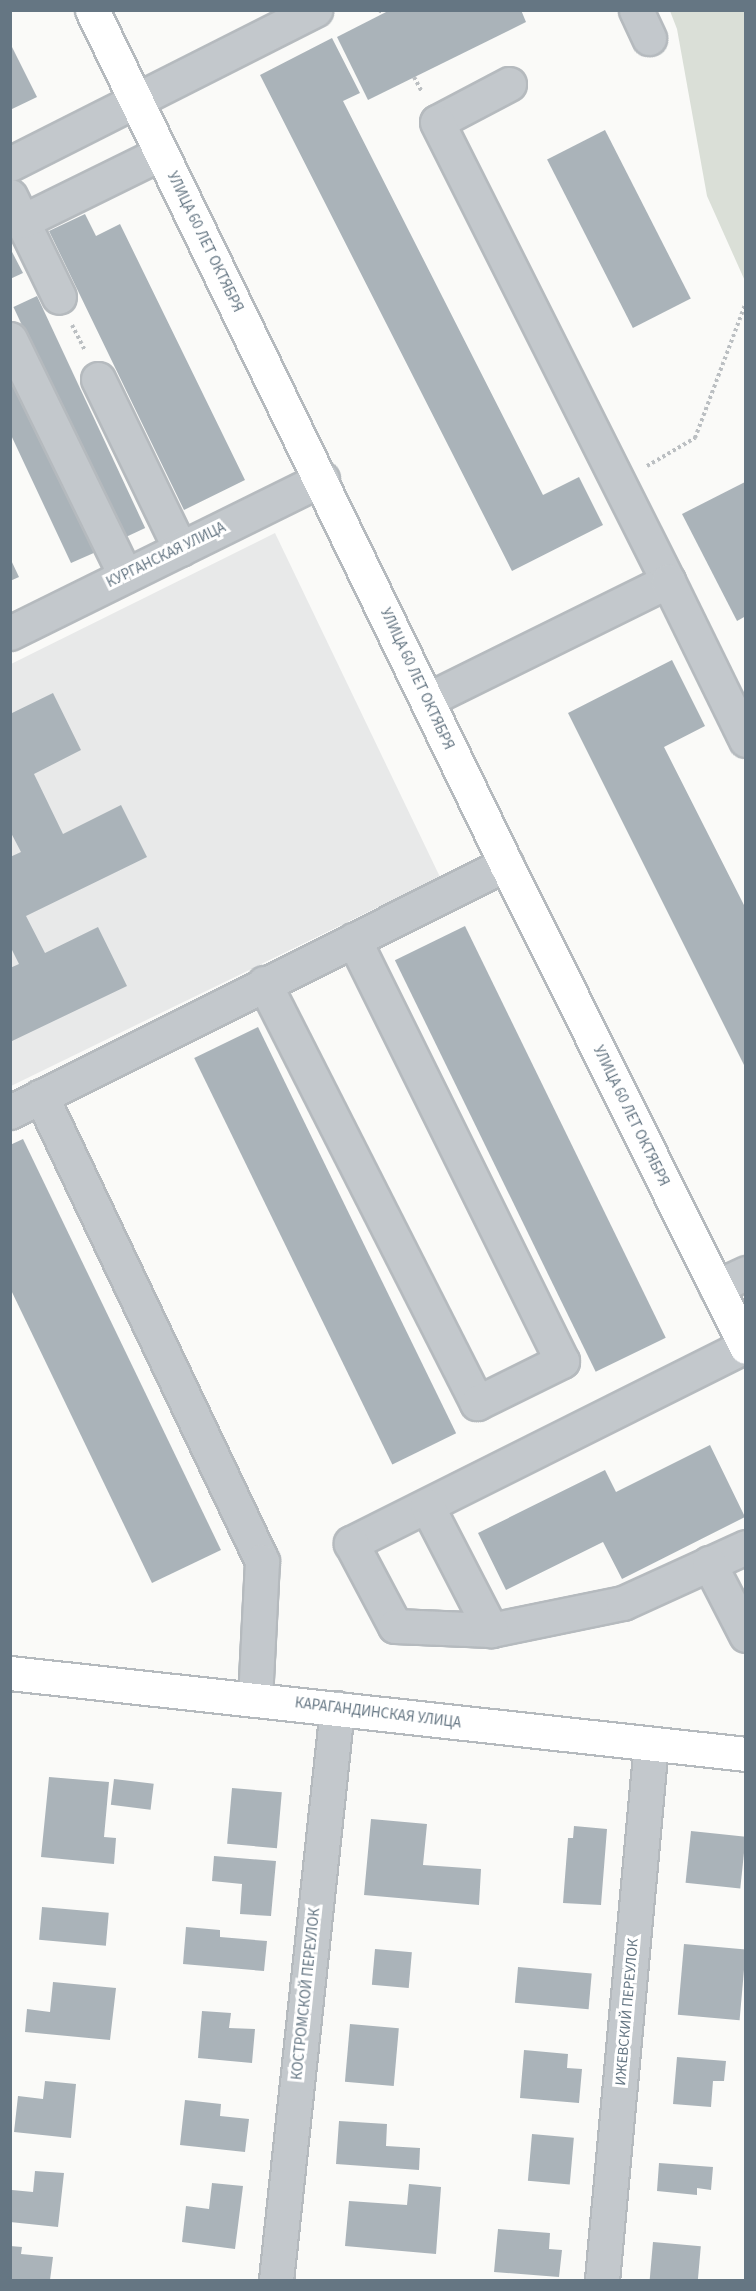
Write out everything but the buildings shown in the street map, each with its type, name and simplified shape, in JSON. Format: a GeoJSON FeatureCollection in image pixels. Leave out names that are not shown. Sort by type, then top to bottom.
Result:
{"type":"FeatureCollection","features":[{"type":"Feature","properties":{"kind":"main road","name":"УЛИЦА 60 ЛЕТ ОКТЯБРЯ"},"geometry":{"type":"LineString","coordinates":[[92,10],[322,478],[506,864],[745,1346]]}},
{"type":"Feature","properties":{"kind":"main road","name":"КАРАГАНДИНСКАЯ УЛИЦА"},"geometry":{"type":"LineString","coordinates":[[10,1673],[255,1698],[746,1754]]}},
{"type":"Feature","properties":{"kind":"street"},"geometry":{"type":"LineString","coordinates":[[10,164],[315,10]]}},
{"type":"Feature","properties":{"kind":"street"},"geometry":{"type":"LineString","coordinates":[[509,84],[437,122],[746,740]]}},
{"type":"Feature","properties":{"kind":"street"},"geometry":{"type":"LineString","coordinates":[[59,297],[16,209],[161,153]]}},
{"type":"Feature","properties":{"kind":"street"},"geometry":{"type":"LineString","coordinates":[[10,339],[125,575]]}},
{"type":"Feature","properties":{"kind":"street"},"geometry":{"type":"LineString","coordinates":[[98,379],[180,549]]}},
{"type":"Feature","properties":{"kind":"street","name":"КУРГАНСКАЯ УЛИЦА"},"geometry":{"type":"LineString","coordinates":[[10,633],[322,478]]}},
{"type":"Feature","properties":{"kind":"street"},"geometry":{"type":"LineString","coordinates":[[427,700],[668,581]]}},
{"type":"Feature","properties":{"kind":"street"},"geometry":{"type":"LineString","coordinates":[[10,1112],[506,864]]}},
{"type":"Feature","properties":{"kind":"street"},"geometry":{"type":"LineString","coordinates":[[264,983],[477,1403],[562,1360],[354,940]]}},
{"type":"Feature","properties":{"kind":"street"},"geometry":{"type":"LineString","coordinates":[[41,1096],[262,1561],[255,1698]]}},
{"type":"Feature","properties":{"kind":"street"},"geometry":{"type":"LineString","coordinates":[[716,1287],[746,1273]]}},
{"type":"Feature","properties":{"kind":"street"},"geometry":{"type":"LineString","coordinates":[[745,1346],[351,1543],[394,1626],[491,1630],[623,1604],[746,1547]]}},
{"type":"Feature","properties":{"kind":"street"},"geometry":{"type":"LineString","coordinates":[[427,1506],[491,1630]]}},
{"type":"Feature","properties":{"kind":"street"},"geometry":{"type":"LineString","coordinates":[[709,1563],[746,1635]]}},
{"type":"Feature","properties":{"kind":"street","name":"КОСТРОМСКОЙ ПЕРЕУЛОК"},"geometry":{"type":"LineString","coordinates":[[276,2280],[337,1708]]}},
{"type":"Feature","properties":{"kind":"street","name":"ИЖЕВСКИЙ ПЕРЕУЛОК"},"geometry":{"type":"LineString","coordinates":[[602,2280],[651,1744]]}},
{"type":"Feature","properties":{"kind":"path"},"geometry":{"type":"LineString","coordinates":[[59,297],[98,379]]}},
{"type":"Feature","properties":{"kind":"path"},"geometry":{"type":"LineString","coordinates":[[617,483],[695,438],[746,302]]}},
{"type":"Feature","properties":{"kind":"shaded area"},"geometry":{"type":"Polygon","coordinates":[[[670,11],[745,11],[745,281],[707,196],[677,29],[670,11]]]}},
{"type":"Feature","properties":{"kind":"shaded area"},"geometry":{"type":"Polygon","coordinates":[[[275,533],[440,877],[11,1086],[11,664],[275,533]]]}}]}
